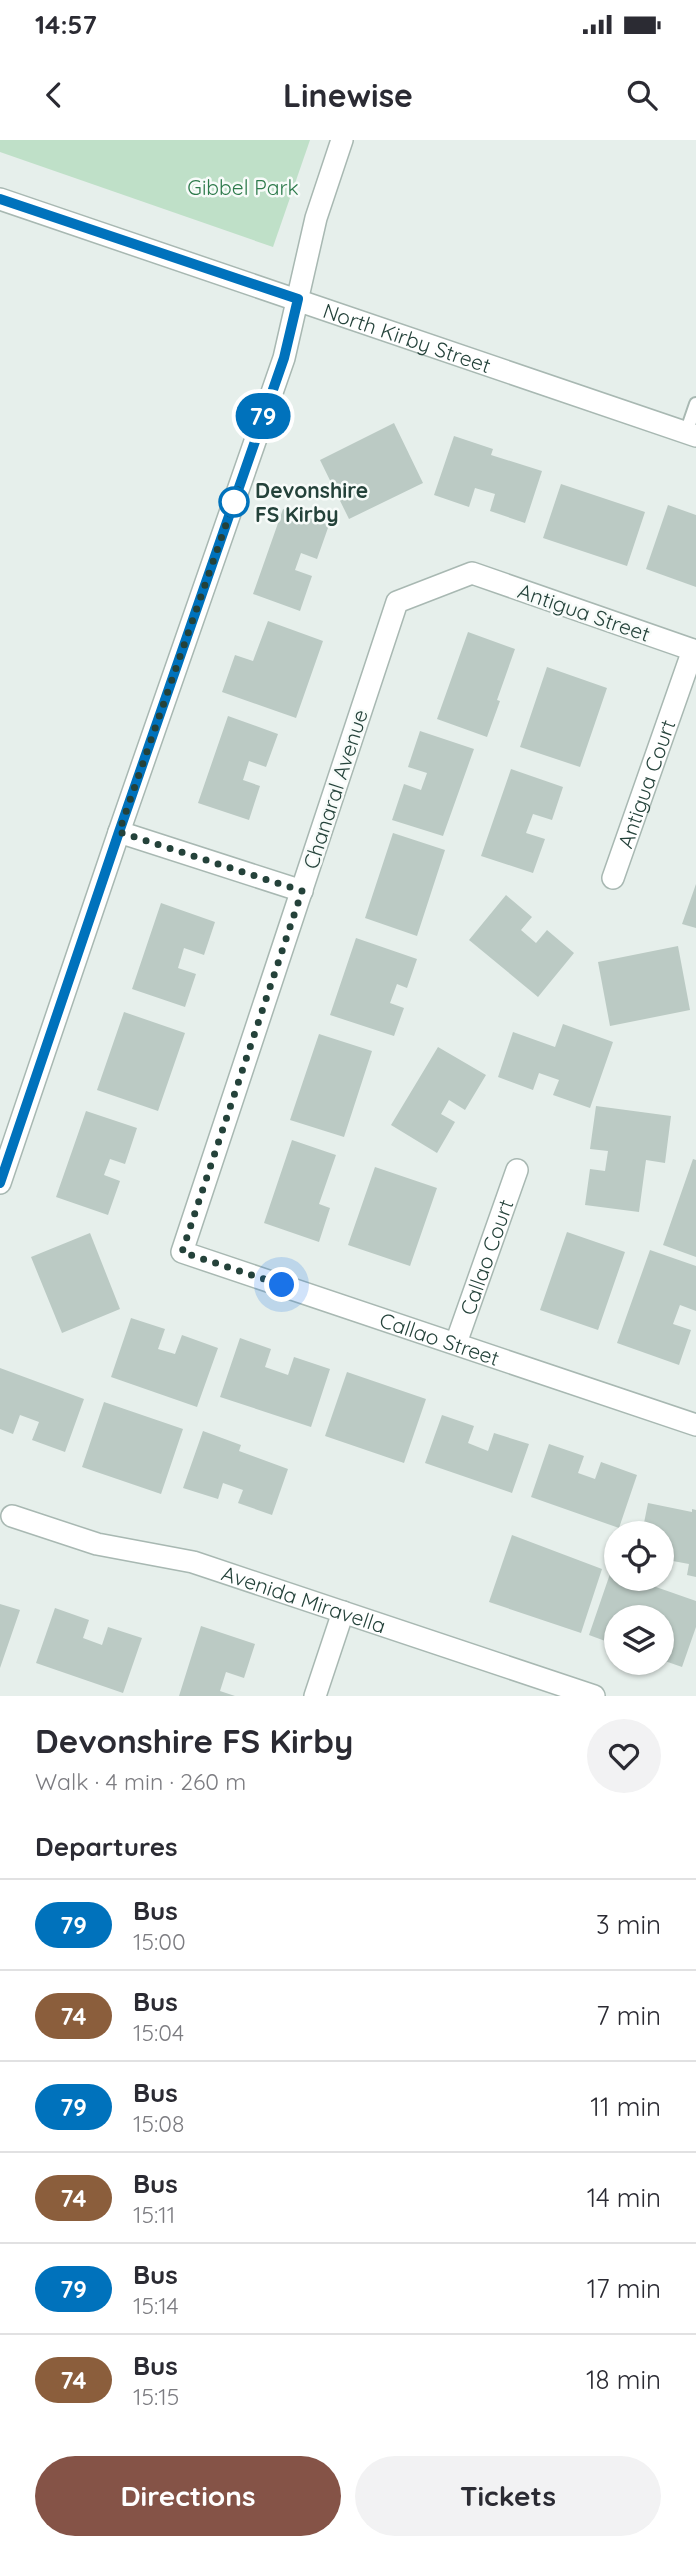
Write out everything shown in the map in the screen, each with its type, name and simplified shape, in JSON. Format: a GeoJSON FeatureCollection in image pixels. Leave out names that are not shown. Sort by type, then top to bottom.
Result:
{"type":"FeatureCollection","features":[{"type":"Feature","properties":{"kind":"street"},"geometry":{"type":"LineString","coordinates":[[0,1183],[284,358],[316,218],[342,140]]}},
{"type":"Feature","properties":{"kind":"street","name":"North Kirby Street"},"geometry":{"type":"LineString","coordinates":[[0,199],[691,434]]}},
{"type":"Feature","properties":{"kind":"street","name":"Antigua Street"},"geometry":{"type":"LineString","coordinates":[[472,573],[694,650]]}},
{"type":"Feature","properties":{"kind":"street","name":"Chanaral Avenue"},"geometry":{"type":"LineString","coordinates":[[182,1252],[397,602],[472,573]]}},
{"type":"Feature","properties":{"kind":"street","name":"Antigua Court"},"geometry":{"type":"LineString","coordinates":[[613,878],[694,650]]}},
{"type":"Feature","properties":{"kind":"street"},"geometry":{"type":"LineString","coordinates":[[119,832],[302,891]]}},
{"type":"Feature","properties":{"kind":"street","name":"Callao Court"},"geometry":{"type":"LineString","coordinates":[[456,1343],[517,1170]]}},
{"type":"Feature","properties":{"kind":"street","name":"Callao Street"},"geometry":{"type":"LineString","coordinates":[[182,1252],[696,1425]]}},
{"type":"Feature","properties":{"kind":"street","name":"Avenida Miravella"},"geometry":{"type":"LineString","coordinates":[[12,1516],[97,1544],[193,1562],[594,1696]]}},
{"type":"Feature","properties":{"kind":"street"},"geometry":{"type":"LineString","coordinates":[[315,1696],[343,1612]]}},
{"type":"Feature","properties":{"kind":"lane"},"geometry":{"type":"LineString","coordinates":[[691,434],[696,404]]}},
{"type":"Feature","properties":{"kind":"green space","name":"Gibbel Park"},"geometry":{"type":"Polygon","coordinates":[[[0,140],[310,140],[273,247],[0,152],[0,140]]]}},
{"type":"Feature","properties":{"kind":"building"},"geometry":{"type":"Polygon","coordinates":[[[394,423],[423,483],[349,519],[320,460],[394,423]]]}},
{"type":"Feature","properties":{"kind":"building"},"geometry":{"type":"Polygon","coordinates":[[[454,436],[493,449],[491,455],[542,471],[525,523],[490,511],[495,494],[475,488],[469,507],[434,495],[454,436]]]}},
{"type":"Feature","properties":{"kind":"building"},"geometry":{"type":"Polygon","coordinates":[[[561,484],[645,512],[627,566],[543,538],[561,484]]]}},
{"type":"Feature","properties":{"kind":"building"},"geometry":{"type":"Polygon","coordinates":[[[668,505],[696,515],[696,587],[646,569],[668,505]]]}},
{"type":"Feature","properties":{"kind":"building"},"geometry":{"type":"Polygon","coordinates":[[[283,509],[329,525],[317,559],[301,553],[295,570],[312,576],[300,611],[253,594],[283,509]]]}},
{"type":"Feature","properties":{"kind":"building"},"geometry":{"type":"Polygon","coordinates":[[[268,621],[323,641],[296,718],[222,692],[235,655],[253,661],[268,621]]]}},
{"type":"Feature","properties":{"kind":"building"},"geometry":{"type":"Polygon","coordinates":[[[468,632],[515,649],[487,737],[437,719],[468,632]]]}},
{"type":"Feature","properties":{"kind":"building"},"geometry":{"type":"Polygon","coordinates":[[[547,667],[607,688],[580,767],[520,747],[547,667]]]}},
{"type":"Feature","properties":{"kind":"building"},"geometry":{"type":"Polygon","coordinates":[[[228,716],[278,734],[266,767],[249,761],[243,780],[260,786],[249,820],[198,803],[228,716]]]}},
{"type":"Feature","properties":{"kind":"building"},"geometry":{"type":"Polygon","coordinates":[[[420,731],[474,749],[443,836],[392,820],[404,784],[421,790],[427,773],[408,767],[420,731]]]}},
{"type":"Feature","properties":{"kind":"building"},"geometry":{"type":"Polygon","coordinates":[[[511,769],[563,787],[552,820],[533,814],[526,833],[545,839],[533,873],[481,856],[511,769]]]}},
{"type":"Feature","properties":{"kind":"building"},"geometry":{"type":"Polygon","coordinates":[[[393,833],[445,850],[417,936],[365,918],[393,833]]]}},
{"type":"Feature","properties":{"kind":"building"},"geometry":{"type":"Polygon","coordinates":[[[696,884],[696,928],[682,924],[696,884]]]}},
{"type":"Feature","properties":{"kind":"building"},"geometry":{"type":"Polygon","coordinates":[[[506,895],[532,917],[521,930],[536,943],[547,930],[574,953],[538,997],[469,940],[506,895]]]}},
{"type":"Feature","properties":{"kind":"building"},"geometry":{"type":"Polygon","coordinates":[[[161,903],[215,922],[204,955],[184,948],[178,968],[196,974],[185,1007],[132,989],[161,903]]]}},
{"type":"Feature","properties":{"kind":"building"},"geometry":{"type":"Polygon","coordinates":[[[356,938],[417,959],[407,988],[397,984],[390,1003],[404,1008],[394,1036],[330,1015],[356,938]]]}},
{"type":"Feature","properties":{"kind":"building"},"geometry":{"type":"Polygon","coordinates":[[[678,946],[690,1010],[610,1026],[598,962],[678,946]]]}},
{"type":"Feature","properties":{"kind":"building"},"geometry":{"type":"Polygon","coordinates":[[[124,1012],[185,1033],[158,1111],[97,1090],[124,1012]]]}},
{"type":"Feature","properties":{"kind":"building"},"geometry":{"type":"Polygon","coordinates":[[[563,1024],[613,1042],[590,1108],[553,1095],[559,1080],[539,1073],[533,1090],[498,1077],[513,1032],[555,1047],[563,1024]]]}},
{"type":"Feature","properties":{"kind":"building"},"geometry":{"type":"Polygon","coordinates":[[[319,1034],[372,1051],[344,1137],[290,1120],[319,1034]]]}},
{"type":"Feature","properties":{"kind":"building"},"geometry":{"type":"Polygon","coordinates":[[[438,1047],[486,1075],[465,1110],[449,1100],[441,1114],[455,1122],[437,1153],[391,1125],[438,1047]]]}},
{"type":"Feature","properties":{"kind":"building"},"geometry":{"type":"Polygon","coordinates":[[[596,1106],[671,1116],[665,1163],[646,1160],[639,1212],[585,1205],[590,1169],[605,1171],[608,1151],[590,1149],[596,1106]]]}},
{"type":"Feature","properties":{"kind":"building"},"geometry":{"type":"Polygon","coordinates":[[[86,1111],[137,1128],[125,1164],[110,1159],[104,1175],[120,1181],[108,1215],[56,1197],[86,1111]]]}},
{"type":"Feature","properties":{"kind":"building"},"geometry":{"type":"Polygon","coordinates":[[[292,1140],[336,1155],[319,1204],[330,1208],[319,1242],[264,1223],[292,1140]]]}},
{"type":"Feature","properties":{"kind":"building"},"geometry":{"type":"Polygon","coordinates":[[[693,1159],[696,1160],[696,1257],[663,1245],[693,1159]]]}},
{"type":"Feature","properties":{"kind":"building"},"geometry":{"type":"Polygon","coordinates":[[[375,1167],[437,1188],[410,1266],[348,1245],[375,1167]]]}},
{"type":"Feature","properties":{"kind":"building"},"geometry":{"type":"Polygon","coordinates":[[[567,1232],[625,1252],[598,1330],[540,1310],[567,1232]]]}},
{"type":"Feature","properties":{"kind":"building"},"geometry":{"type":"Polygon","coordinates":[[[90,1233],[120,1309],[62,1333],[31,1257],[90,1233]]]}},
{"type":"Feature","properties":{"kind":"building"},"geometry":{"type":"Polygon","coordinates":[[[650,1250],[696,1266],[696,1311],[680,1305],[673,1324],[691,1330],[679,1365],[617,1343],[650,1250]]]}},
{"type":"Feature","properties":{"kind":"building"},"geometry":{"type":"Polygon","coordinates":[[[131,1318],[165,1329],[158,1349],[175,1354],[182,1335],[218,1348],[197,1407],[111,1377],[131,1318]]]}},
{"type":"Feature","properties":{"kind":"building"},"geometry":{"type":"Polygon","coordinates":[[[240,1338],[271,1349],[265,1367],[288,1375],[294,1357],[330,1369],[311,1427],[220,1397],[240,1338]]]}},
{"type":"Feature","properties":{"kind":"building"},"geometry":{"type":"Polygon","coordinates":[[[0,1368],[84,1399],[65,1452],[32,1440],[39,1422],[20,1415],[13,1434],[0,1429],[0,1368]]]}},
{"type":"Feature","properties":{"kind":"building"},"geometry":{"type":"Polygon","coordinates":[[[347,1372],[426,1399],[404,1463],[325,1436],[347,1372]]]}},
{"type":"Feature","properties":{"kind":"building"},"geometry":{"type":"Polygon","coordinates":[[[104,1402],[183,1429],[161,1494],[82,1467],[104,1402]]]}},
{"type":"Feature","properties":{"kind":"building"},"geometry":{"type":"Polygon","coordinates":[[[442,1415],[474,1426],[468,1443],[488,1451],[494,1433],[529,1444],[512,1493],[425,1463],[442,1415]]]}},
{"type":"Feature","properties":{"kind":"building"},"geometry":{"type":"Polygon","coordinates":[[[203,1431],[241,1445],[239,1451],[288,1469],[272,1515],[238,1503],[243,1490],[223,1483],[218,1499],[183,1488],[203,1431]]]}},
{"type":"Feature","properties":{"kind":"building"},"geometry":{"type":"Polygon","coordinates":[[[549,1444],[584,1456],[578,1473],[595,1479],[601,1462],[637,1475],[621,1521],[604,1523],[531,1497],[549,1444]]]}},
{"type":"Feature","properties":{"kind":"building"},"geometry":{"type":"Polygon","coordinates":[[[648,1503],[692,1512],[692,1509],[696,1510],[696,1577],[687,1575],[689,1564],[674,1561],[674,1521],[644,1521],[648,1503]]]}},
{"type":"Feature","properties":{"kind":"building"},"geometry":{"type":"Polygon","coordinates":[[[512,1535],[602,1569],[581,1633],[489,1602],[512,1535]]]}},
{"type":"Feature","properties":{"kind":"building"},"geometry":{"type":"Polygon","coordinates":[[[604,1591],[667,1591],[696,1601],[696,1627],[682,1667],[674,1664],[674,1605],[604,1605],[604,1641],[589,1635],[604,1591]]]}},
{"type":"Feature","properties":{"kind":"building"},"geometry":{"type":"Polygon","coordinates":[[[0,1604],[20,1610],[0,1668],[0,1604]]]}},
{"type":"Feature","properties":{"kind":"building"},"geometry":{"type":"Polygon","coordinates":[[[55,1608],[89,1620],[83,1638],[102,1645],[108,1627],[142,1638],[123,1693],[36,1663],[55,1608]]]}},
{"type":"Feature","properties":{"kind":"building"},"geometry":{"type":"Polygon","coordinates":[[[201,1626],[255,1644],[244,1678],[226,1672],[220,1691],[235,1696],[179,1696],[201,1626]]]}},
{"type":"Feature","properties":{"kind":"bus line","name":"79"},"geometry":{"type":"LineString","coordinates":[[0,199],[298,299],[284,358],[0,1183]]}},
{"type":"Feature","properties":{"kind":"place","name":"Devonshire FS Kirby"},"geometry":{"type":"Point","coordinates":[234,502]}},
{"type":"Feature","properties":{"kind":"route"},"geometry":{"type":"LineString","coordinates":[[234,502],[238,490],[119,832],[302,891],[182,1252],[282,1285]]}}]}
